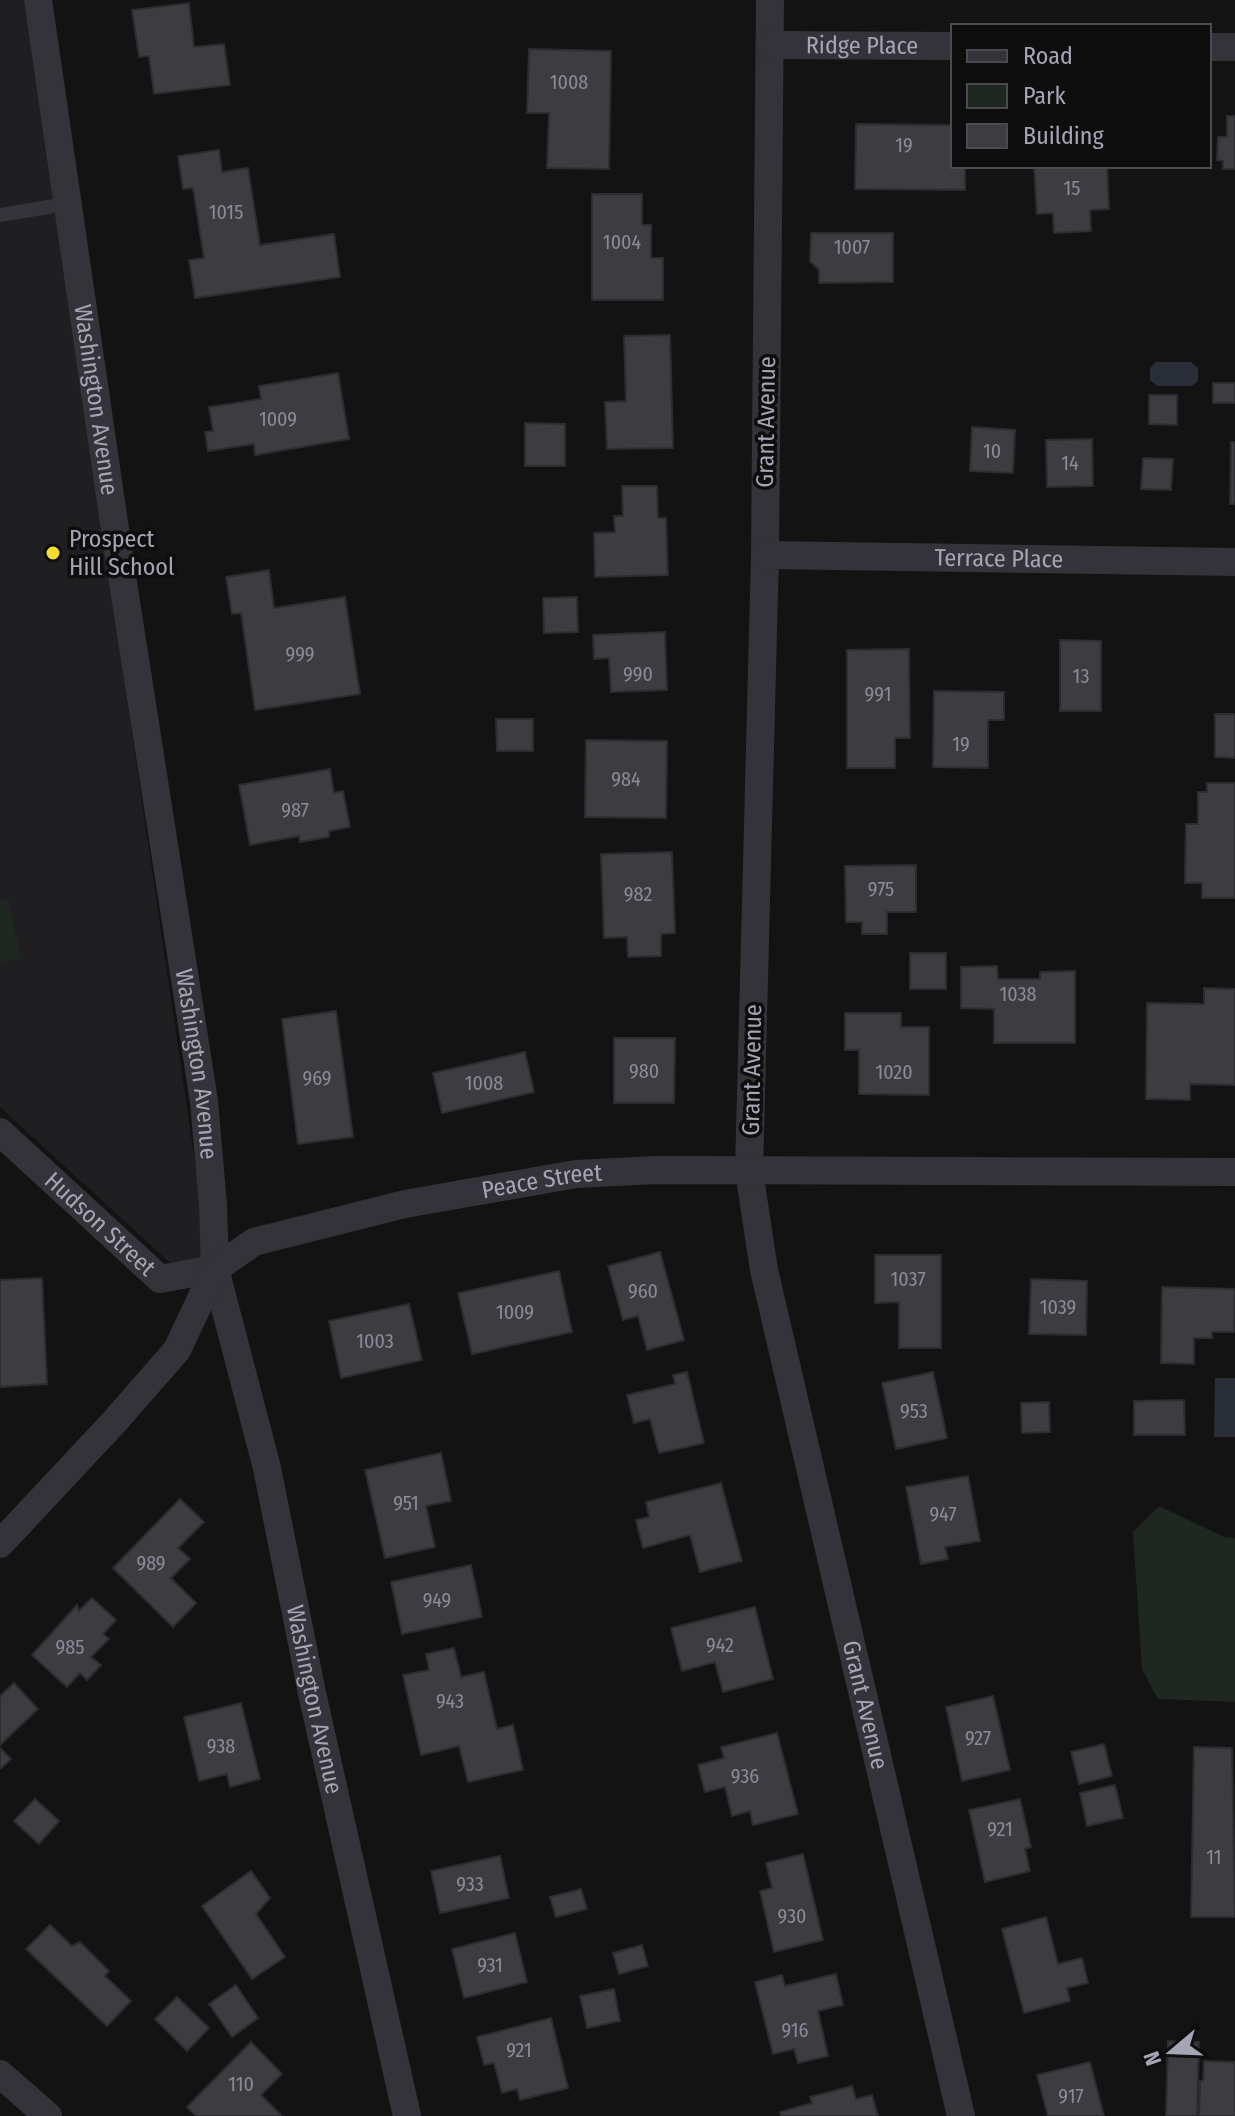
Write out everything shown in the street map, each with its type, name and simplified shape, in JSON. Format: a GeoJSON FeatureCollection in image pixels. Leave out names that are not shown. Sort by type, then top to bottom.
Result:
{"type":"FeatureCollection","features":[{"type":"Feature","properties":{"kind":"street","name":"Washington Avenue"},"geometry":{"type":"LineString","coordinates":[[38,0],[66,204],[204,1101],[215,1269],[267,1468],[312,1693],[407,2116]]}},
{"type":"Feature","properties":{"kind":"street","name":"Grant Avenue"},"geometry":{"type":"LineString","coordinates":[[770,0],[765,555],[749,1171],[764,1270],[961,2116]]}},
{"type":"Feature","properties":{"kind":"street","name":"Ridge Place"},"geometry":{"type":"LineString","coordinates":[[770,45],[951,46]]}},
{"type":"Feature","properties":{"kind":"street"},"geometry":{"type":"LineString","coordinates":[[1211,47],[1235,47]]}},
{"type":"Feature","properties":{"kind":"street","name":"Terrace Place"},"geometry":{"type":"LineString","coordinates":[[765,555],[1235,562]]}},
{"type":"Feature","properties":{"kind":"street","name":"Hudson Street"},"geometry":{"type":"LineString","coordinates":[[0,1132],[160,1279],[215,1269]]}},
{"type":"Feature","properties":{"kind":"street","name":"Peace Street"},"geometry":{"type":"LineString","coordinates":[[215,1269],[254,1242],[405,1204],[576,1174],[656,1170],[1235,1172]]}},
{"type":"Feature","properties":{"kind":"street"},"geometry":{"type":"LineString","coordinates":[[0,1544],[177,1350],[215,1269]]}},
{"type":"Feature","properties":{"kind":"street"},"geometry":{"type":"LineString","coordinates":[[0,2074],[48,2116]]}},
{"type":"Feature","properties":{"kind":"lane"},"geometry":{"type":"LineString","coordinates":[[0,215],[66,204]]}},
{"type":"Feature","properties":{"kind":"shaded area","name":"Prospect Hill School"},"geometry":{"type":"Polygon","coordinates":[[[0,0],[24,0],[209,1258],[178,1270],[0,1107],[0,0]]]}},
{"type":"Feature","properties":{"kind":"shaded area"},"geometry":{"type":"Polygon","coordinates":[[[1156,362],[1191,362],[1198,368],[1198,381],[1192,386],[1157,386],[1150,380],[1150,368],[1156,362]]]}},
{"type":"Feature","properties":{"kind":"shaded area"},"geometry":{"type":"Polygon","coordinates":[[[1215,1378],[1235,1378],[1235,1437],[1214,1437],[1215,1378]]]}},
{"type":"Feature","properties":{"kind":"green space"},"geometry":{"type":"Polygon","coordinates":[[[8,900],[21,958],[0,962],[0,901],[8,900]]]}},
{"type":"Feature","properties":{"kind":"green space"},"geometry":{"type":"Polygon","coordinates":[[[1159,1506],[1224,1537],[1235,1538],[1235,1702],[1158,1699],[1142,1669],[1133,1532],[1159,1506]]]}},
{"type":"Feature","properties":{"kind":"building"},"geometry":{"type":"Polygon","coordinates":[[[189,3],[194,47],[224,44],[230,85],[154,94],[149,56],[139,57],[132,10],[189,3]]]}},
{"type":"Feature","properties":{"kind":"building"},"geometry":{"type":"Polygon","coordinates":[[[529,49],[611,51],[609,169],[547,168],[549,113],[527,113],[529,49]]]}},
{"type":"Feature","properties":{"kind":"building"},"geometry":{"type":"Polygon","coordinates":[[[1227,116],[1235,116],[1235,169],[1223,169],[1223,161],[1217,160],[1218,137],[1227,137],[1227,116]]]}},
{"type":"Feature","properties":{"kind":"building"},"geometry":{"type":"Polygon","coordinates":[[[856,124],[951,125],[951,168],[965,168],[965,190],[855,189],[856,124]]]}},
{"type":"Feature","properties":{"kind":"building"},"geometry":{"type":"Polygon","coordinates":[[[219,150],[222,172],[248,168],[260,245],[334,234],[340,277],[195,298],[189,260],[204,258],[193,188],[183,189],[178,156],[219,150]]]}},
{"type":"Feature","properties":{"kind":"building"},"geometry":{"type":"Polygon","coordinates":[[[1034,168],[1107,168],[1109,209],[1090,210],[1091,231],[1054,233],[1053,213],[1037,214],[1034,168]]]}},
{"type":"Feature","properties":{"kind":"building"},"geometry":{"type":"Polygon","coordinates":[[[592,194],[642,194],[642,225],[651,225],[651,258],[663,258],[663,300],[592,300],[592,194]]]}},
{"type":"Feature","properties":{"kind":"building"},"geometry":{"type":"Polygon","coordinates":[[[811,233],[893,233],[893,282],[819,283],[819,270],[810,261],[811,233]]]}},
{"type":"Feature","properties":{"kind":"building"},"geometry":{"type":"Polygon","coordinates":[[[670,335],[673,448],[607,449],[605,402],[626,401],[624,336],[670,335]]]}},
{"type":"Feature","properties":{"kind":"building"},"geometry":{"type":"Polygon","coordinates":[[[338,373],[349,439],[255,455],[254,444],[208,451],[205,432],[213,431],[209,407],[261,399],[259,386],[338,373]]]}},
{"type":"Feature","properties":{"kind":"building"},"geometry":{"type":"Polygon","coordinates":[[[1213,383],[1235,383],[1235,403],[1213,403],[1213,383]]]}},
{"type":"Feature","properties":{"kind":"building"},"geometry":{"type":"Polygon","coordinates":[[[1149,395],[1177,395],[1177,425],[1149,424],[1149,395]]]}},
{"type":"Feature","properties":{"kind":"building"},"geometry":{"type":"Polygon","coordinates":[[[525,423],[565,424],[565,466],[525,466],[525,423]]]}},
{"type":"Feature","properties":{"kind":"building"},"geometry":{"type":"Polygon","coordinates":[[[972,427],[1015,430],[1013,473],[970,471],[972,427]]]}},
{"type":"Feature","properties":{"kind":"building"},"geometry":{"type":"Polygon","coordinates":[[[1092,439],[1093,486],[1047,487],[1046,440],[1092,439]]]}},
{"type":"Feature","properties":{"kind":"building"},"geometry":{"type":"Polygon","coordinates":[[[1231,442],[1235,442],[1235,504],[1230,504],[1231,442]]]}},
{"type":"Feature","properties":{"kind":"building"},"geometry":{"type":"Polygon","coordinates":[[[1143,458],[1173,459],[1171,490],[1141,489],[1143,458]]]}},
{"type":"Feature","properties":{"kind":"building"},"geometry":{"type":"Polygon","coordinates":[[[622,486],[657,486],[658,518],[666,518],[668,575],[595,577],[594,533],[615,532],[614,516],[623,516],[622,486]]]}},
{"type":"Feature","properties":{"kind":"building"},"geometry":{"type":"Polygon","coordinates":[[[269,570],[274,608],[345,597],[360,694],[255,710],[241,613],[232,614],[226,577],[269,570]]]}},
{"type":"Feature","properties":{"kind":"building"},"geometry":{"type":"Polygon","coordinates":[[[577,597],[578,632],[544,633],[543,598],[577,597]]]}},
{"type":"Feature","properties":{"kind":"building"},"geometry":{"type":"Polygon","coordinates":[[[665,632],[667,690],[611,692],[609,658],[594,659],[593,635],[665,632]]]}},
{"type":"Feature","properties":{"kind":"building"},"geometry":{"type":"Polygon","coordinates":[[[1060,640],[1101,641],[1101,711],[1060,711],[1060,640]]]}},
{"type":"Feature","properties":{"kind":"building"},"geometry":{"type":"Polygon","coordinates":[[[909,649],[910,738],[895,738],[895,768],[847,768],[847,650],[909,649]]]}},
{"type":"Feature","properties":{"kind":"building"},"geometry":{"type":"Polygon","coordinates":[[[934,691],[1004,692],[1004,720],[988,720],[988,768],[933,767],[934,691]]]}},
{"type":"Feature","properties":{"kind":"building"},"geometry":{"type":"Polygon","coordinates":[[[1215,714],[1235,714],[1235,758],[1215,757],[1215,714]]]}},
{"type":"Feature","properties":{"kind":"building"},"geometry":{"type":"Polygon","coordinates":[[[496,719],[533,719],[533,751],[497,751],[496,719]]]}},
{"type":"Feature","properties":{"kind":"building"},"geometry":{"type":"Polygon","coordinates":[[[586,740],[667,741],[666,818],[585,817],[586,740]]]}},
{"type":"Feature","properties":{"kind":"building"},"geometry":{"type":"Polygon","coordinates":[[[330,769],[334,793],[343,791],[350,827],[329,831],[329,837],[300,842],[299,836],[250,845],[239,785],[330,769]]]}},
{"type":"Feature","properties":{"kind":"building"},"geometry":{"type":"Polygon","coordinates":[[[1207,783],[1235,783],[1235,898],[1202,898],[1202,883],[1185,883],[1186,824],[1198,824],[1198,792],[1207,792],[1207,783]]]}},
{"type":"Feature","properties":{"kind":"building"},"geometry":{"type":"Polygon","coordinates":[[[672,852],[675,933],[661,934],[661,956],[628,957],[627,937],[604,938],[601,854],[672,852]]]}},
{"type":"Feature","properties":{"kind":"building"},"geometry":{"type":"Polygon","coordinates":[[[916,865],[916,912],[887,912],[887,934],[862,934],[862,922],[846,922],[845,866],[916,865]]]}},
{"type":"Feature","properties":{"kind":"building"},"geometry":{"type":"Polygon","coordinates":[[[910,953],[946,953],[946,989],[910,989],[910,953]]]}},
{"type":"Feature","properties":{"kind":"building"},"geometry":{"type":"Polygon","coordinates":[[[997,966],[998,979],[1040,979],[1040,972],[1075,971],[1075,1043],[994,1043],[994,1009],[961,1008],[961,967],[997,966]]]}},
{"type":"Feature","properties":{"kind":"building"},"geometry":{"type":"Polygon","coordinates":[[[1204,988],[1235,989],[1235,1085],[1190,1084],[1190,1100],[1146,1099],[1147,1003],[1204,1004],[1204,988]]]}},
{"type":"Feature","properties":{"kind":"building"},"geometry":{"type":"Polygon","coordinates":[[[336,1011],[353,1137],[298,1144],[282,1019],[336,1011]]]}},
{"type":"Feature","properties":{"kind":"building"},"geometry":{"type":"Polygon","coordinates":[[[845,1013],[901,1013],[901,1027],[929,1027],[929,1095],[859,1094],[859,1050],[845,1050],[845,1013]]]}},
{"type":"Feature","properties":{"kind":"building"},"geometry":{"type":"Polygon","coordinates":[[[614,1038],[675,1038],[674,1103],[614,1103],[614,1038]]]}},
{"type":"Feature","properties":{"kind":"building"},"geometry":{"type":"Polygon","coordinates":[[[525,1052],[534,1092],[442,1113],[433,1073],[525,1052]]]}},
{"type":"Feature","properties":{"kind":"building"},"geometry":{"type":"Polygon","coordinates":[[[660,1252],[684,1340],[647,1350],[638,1316],[623,1320],[608,1266],[660,1252]]]}},
{"type":"Feature","properties":{"kind":"building"},"geometry":{"type":"Polygon","coordinates":[[[875,1255],[941,1255],[941,1348],[899,1348],[899,1302],[875,1303],[875,1255]]]}},
{"type":"Feature","properties":{"kind":"building"},"geometry":{"type":"Polygon","coordinates":[[[559,1271],[572,1332],[472,1354],[458,1293],[559,1271]]]}},
{"type":"Feature","properties":{"kind":"building"},"geometry":{"type":"Polygon","coordinates":[[[42,1278],[47,1384],[0,1387],[0,1280],[42,1278]]]}},
{"type":"Feature","properties":{"kind":"building"},"geometry":{"type":"Polygon","coordinates":[[[1031,1279],[1087,1281],[1086,1335],[1029,1334],[1031,1279]]]}},
{"type":"Feature","properties":{"kind":"building"},"geometry":{"type":"Polygon","coordinates":[[[1162,1287],[1235,1289],[1234,1332],[1212,1332],[1212,1338],[1194,1338],[1194,1364],[1161,1363],[1162,1287]]]}},
{"type":"Feature","properties":{"kind":"building"},"geometry":{"type":"Polygon","coordinates":[[[409,1304],[422,1360],[341,1378],[329,1321],[409,1304]]]}},
{"type":"Feature","properties":{"kind":"building"},"geometry":{"type":"Polygon","coordinates":[[[687,1372],[704,1443],[659,1453],[650,1419],[634,1423],[627,1395],[675,1384],[673,1375],[687,1372]]]}},
{"type":"Feature","properties":{"kind":"building"},"geometry":{"type":"Polygon","coordinates":[[[933,1372],[947,1438],[896,1449],[882,1383],[933,1372]]]}},
{"type":"Feature","properties":{"kind":"building"},"geometry":{"type":"Polygon","coordinates":[[[1184,1400],[1185,1435],[1134,1435],[1134,1401],[1184,1400]]]}},
{"type":"Feature","properties":{"kind":"building"},"geometry":{"type":"Polygon","coordinates":[[[1049,1402],[1050,1432],[1022,1433],[1021,1403],[1049,1402]]]}},
{"type":"Feature","properties":{"kind":"building"},"geometry":{"type":"Polygon","coordinates":[[[441,1453],[451,1501],[426,1506],[435,1547],[385,1558],[365,1470],[441,1453]]]}},
{"type":"Feature","properties":{"kind":"building"},"geometry":{"type":"Polygon","coordinates":[[[968,1476],[980,1541],[945,1547],[948,1559],[921,1564],[906,1487],[968,1476]]]}},
{"type":"Feature","properties":{"kind":"building"},"geometry":{"type":"Polygon","coordinates":[[[721,1483],[742,1561],[700,1572],[690,1535],[643,1548],[636,1520],[649,1517],[646,1502],[721,1483]]]}},
{"type":"Feature","properties":{"kind":"building"},"geometry":{"type":"Polygon","coordinates":[[[180,1499],[204,1522],[178,1548],[190,1559],[171,1578],[196,1603],[173,1627],[113,1568],[180,1499]]]}},
{"type":"Feature","properties":{"kind":"building"},"geometry":{"type":"Polygon","coordinates":[[[471,1565],[482,1617],[402,1634],[391,1582],[471,1565]]]}},
{"type":"Feature","properties":{"kind":"building"},"geometry":{"type":"Polygon","coordinates":[[[92,1598],[116,1620],[103,1634],[109,1639],[91,1657],[101,1665],[87,1680],[80,1673],[67,1687],[32,1655],[77,1605],[79,1611],[92,1598]]]}},
{"type":"Feature","properties":{"kind":"building"},"geometry":{"type":"Polygon","coordinates":[[[755,1607],[773,1679],[723,1692],[715,1662],[682,1671],[671,1628],[755,1607]]]}},
{"type":"Feature","properties":{"kind":"building"},"geometry":{"type":"Polygon","coordinates":[[[454,1648],[461,1677],[484,1672],[497,1729],[513,1725],[523,1770],[468,1782],[459,1746],[421,1755],[403,1675],[429,1670],[426,1654],[454,1648]]]}},
{"type":"Feature","properties":{"kind":"building"},"geometry":{"type":"Polygon","coordinates":[[[14,1683],[38,1709],[0,1745],[0,1696],[14,1683]]]}},
{"type":"Feature","properties":{"kind":"building"},"geometry":{"type":"Polygon","coordinates":[[[993,1696],[1010,1770],[962,1781],[946,1707],[993,1696]]]}},
{"type":"Feature","properties":{"kind":"building"},"geometry":{"type":"Polygon","coordinates":[[[241,1703],[260,1779],[230,1787],[227,1774],[199,1781],[184,1717],[241,1703]]]}},
{"type":"Feature","properties":{"kind":"building"},"geometry":{"type":"Polygon","coordinates":[[[777,1733],[798,1814],[753,1825],[750,1811],[732,1816],[725,1787],[705,1792],[698,1765],[724,1758],[721,1747],[777,1733]]]}},
{"type":"Feature","properties":{"kind":"building"},"geometry":{"type":"Polygon","coordinates":[[[1104,1744],[1112,1776],[1079,1784],[1071,1752],[1104,1744]]]}},
{"type":"Feature","properties":{"kind":"building"},"geometry":{"type":"Polygon","coordinates":[[[1194,1747],[1232,1748],[1235,1917],[1191,1917],[1194,1747]]]}},
{"type":"Feature","properties":{"kind":"building"},"geometry":{"type":"Polygon","coordinates":[[[0,1748],[11,1759],[0,1769],[0,1748]]]}},
{"type":"Feature","properties":{"kind":"building"},"geometry":{"type":"Polygon","coordinates":[[[1115,1785],[1123,1818],[1087,1826],[1080,1793],[1115,1785]]]}},
{"type":"Feature","properties":{"kind":"building"},"geometry":{"type":"Polygon","coordinates":[[[35,1799],[59,1821],[39,1844],[14,1821],[35,1799]]]}},
{"type":"Feature","properties":{"kind":"building"},"geometry":{"type":"Polygon","coordinates":[[[1020,1799],[1031,1847],[1025,1849],[1030,1871],[985,1882],[969,1810],[1020,1799]]]}},
{"type":"Feature","properties":{"kind":"building"},"geometry":{"type":"Polygon","coordinates":[[[803,1854],[823,1940],[774,1952],[760,1891],[772,1888],[766,1863],[803,1854]]]}},
{"type":"Feature","properties":{"kind":"building"},"geometry":{"type":"Polygon","coordinates":[[[500,1856],[509,1898],[440,1913],[431,1871],[500,1856]]]}},
{"type":"Feature","properties":{"kind":"building"},"geometry":{"type":"Polygon","coordinates":[[[251,1871],[270,1898],[256,1914],[285,1957],[252,1979],[202,1906],[251,1871]]]}},
{"type":"Feature","properties":{"kind":"building"},"geometry":{"type":"Polygon","coordinates":[[[581,1889],[587,1909],[556,1917],[550,1897],[581,1889]]]}},
{"type":"Feature","properties":{"kind":"building"},"geometry":{"type":"Polygon","coordinates":[[[1046,1917],[1058,1964],[1082,1958],[1088,1983],[1067,1988],[1070,2001],[1024,2013],[1002,1929],[1046,1917]]]}},
{"type":"Feature","properties":{"kind":"building"},"geometry":{"type":"Polygon","coordinates":[[[50,1925],[72,1946],[80,1942],[109,1971],[105,1976],[131,2001],[107,2026],[26,1949],[50,1925]]]}},
{"type":"Feature","properties":{"kind":"building"},"geometry":{"type":"Polygon","coordinates":[[[515,1933],[527,1982],[464,1998],[452,1949],[515,1933]]]}},
{"type":"Feature","properties":{"kind":"building"},"geometry":{"type":"Polygon","coordinates":[[[642,1945],[648,1966],[619,1974],[613,1953],[642,1945]]]}},
{"type":"Feature","properties":{"kind":"building"},"geometry":{"type":"Polygon","coordinates":[[[836,1974],[843,2005],[818,2011],[828,2056],[798,2063],[794,2049],[773,2054],[755,1982],[782,1975],[785,1986],[836,1974]]]}},
{"type":"Feature","properties":{"kind":"building"},"geometry":{"type":"Polygon","coordinates":[[[236,1985],[258,2018],[232,2037],[209,2004],[236,1985]]]}},
{"type":"Feature","properties":{"kind":"building"},"geometry":{"type":"Polygon","coordinates":[[[614,1989],[620,2021],[587,2028],[580,1996],[614,1989]]]}},
{"type":"Feature","properties":{"kind":"building"},"geometry":{"type":"Polygon","coordinates":[[[177,1997],[209,2028],[187,2051],[155,2019],[177,1997]]]}},
{"type":"Feature","properties":{"kind":"building"},"geometry":{"type":"Polygon","coordinates":[[[551,2018],[568,2088],[520,2100],[517,2089],[502,2093],[494,2063],[484,2065],[477,2037],[551,2018]]]}},
{"type":"Feature","properties":{"kind":"building"},"geometry":{"type":"Polygon","coordinates":[[[1168,2041],[1199,2042],[1197,2116],[1166,2116],[1168,2041]]]}},
{"type":"Feature","properties":{"kind":"building"},"geometry":{"type":"Polygon","coordinates":[[[251,2042],[282,2074],[261,2095],[282,2116],[196,2116],[187,2107],[251,2042]]]}},
{"type":"Feature","properties":{"kind":"building"},"geometry":{"type":"Polygon","coordinates":[[[1204,2061],[1235,2062],[1235,2116],[1199,2116],[1204,2061]]]}},
{"type":"Feature","properties":{"kind":"building"},"geometry":{"type":"Polygon","coordinates":[[[1090,2062],[1104,2116],[1048,2116],[1037,2075],[1090,2062]]]}},
{"type":"Feature","properties":{"kind":"building"},"geometry":{"type":"Polygon","coordinates":[[[852,2086],[856,2099],[872,2095],[878,2116],[781,2116],[780,2112],[812,2103],[810,2097],[852,2086]]]}},
{"type":"Feature","properties":{"kind":"place","name":"Prospect Hill School"},"geometry":{"type":"Point","coordinates":[53,553]}}]}
